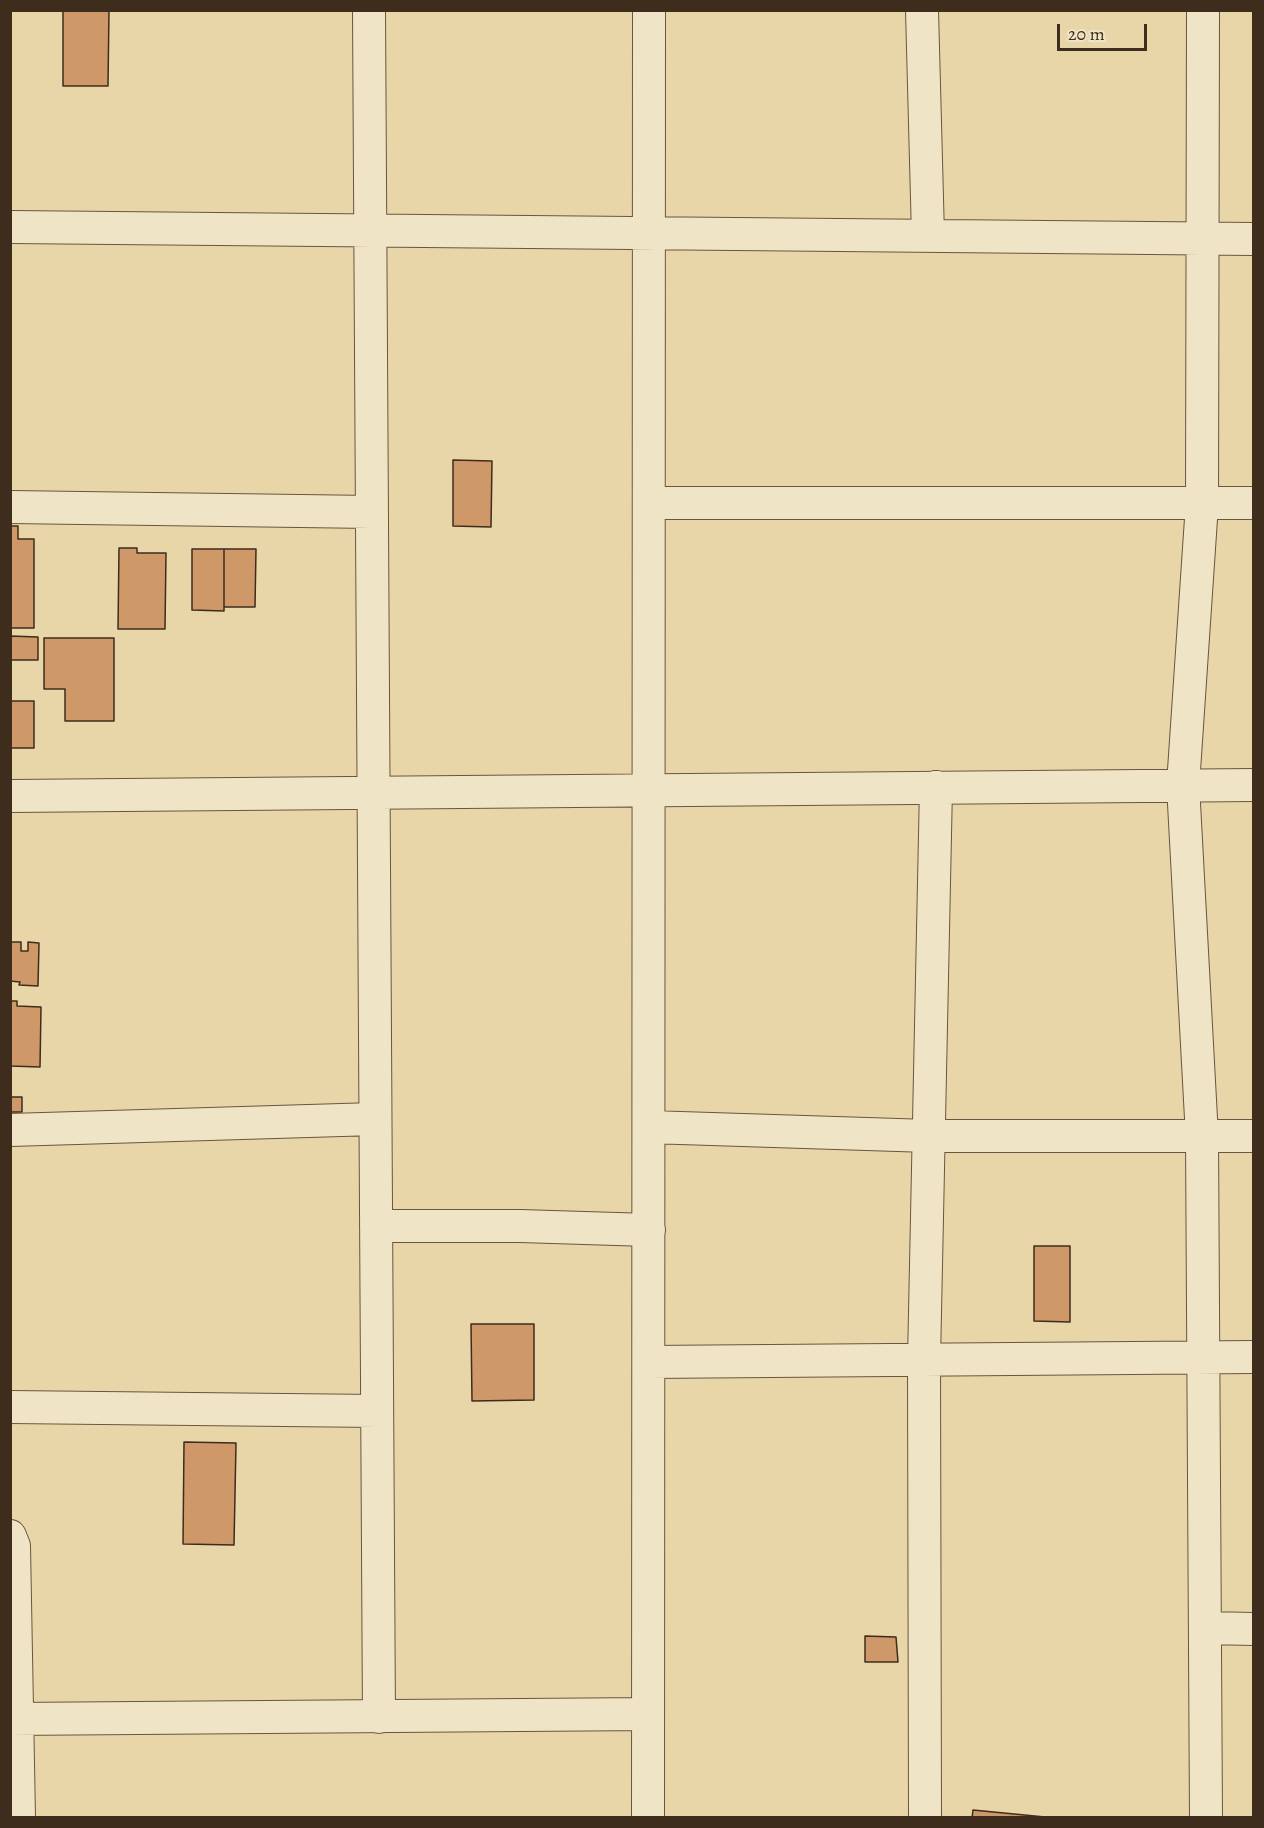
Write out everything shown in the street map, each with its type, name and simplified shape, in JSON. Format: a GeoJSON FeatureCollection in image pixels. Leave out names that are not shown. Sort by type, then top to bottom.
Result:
{"type":"FeatureCollection","features":[{"type":"Feature","properties":{"kind":"street"},"geometry":{"type":"LineString","coordinates":[[369,10],[379,1717]]}},
{"type":"Feature","properties":{"kind":"street"},"geometry":{"type":"LineString","coordinates":[[648,1818],[649,10]]}},
{"type":"Feature","properties":{"kind":"street"},"geometry":{"type":"LineString","coordinates":[[922,10],[928,236]]}},
{"type":"Feature","properties":{"kind":"street"},"geometry":{"type":"LineString","coordinates":[[1203,10],[1202,504],[1184,785],[1202,1137],[1206,1818]]}},
{"type":"Feature","properties":{"kind":"street"},"geometry":{"type":"LineString","coordinates":[[10,227],[1254,239]]}},
{"type":"Feature","properties":{"kind":"street"},"geometry":{"type":"LineString","coordinates":[[649,503],[1254,503]]}},
{"type":"Feature","properties":{"kind":"street"},"geometry":{"type":"LineString","coordinates":[[10,507],[372,512]]}},
{"type":"Feature","properties":{"kind":"street"},"geometry":{"type":"LineString","coordinates":[[10,796],[1254,784]]}},
{"type":"Feature","properties":{"kind":"street"},"geometry":{"type":"LineString","coordinates":[[925,1818],[924,1360],[936,787]]}},
{"type":"Feature","properties":{"kind":"street"},"geometry":{"type":"LineString","coordinates":[[10,1130],[375,1119]]}},
{"type":"Feature","properties":{"kind":"street"},"geometry":{"type":"LineString","coordinates":[[649,1127],[929,1137],[1254,1136]]}},
{"type":"Feature","properties":{"kind":"street"},"geometry":{"type":"LineString","coordinates":[[376,1226],[520,1226],[649,1230]]}},
{"type":"Feature","properties":{"kind":"street"},"geometry":{"type":"LineString","coordinates":[[649,1362],[1254,1357]]}},
{"type":"Feature","properties":{"kind":"street"},"geometry":{"type":"LineString","coordinates":[[10,1407],[377,1412]]}},
{"type":"Feature","properties":{"kind":"street"},"geometry":{"type":"LineString","coordinates":[[10,1536],[14,1546],[14,1719],[20,1818]]}},
{"type":"Feature","properties":{"kind":"street"},"geometry":{"type":"LineString","coordinates":[[1206,1628],[1254,1629]]}},
{"type":"Feature","properties":{"kind":"street"},"geometry":{"type":"LineString","coordinates":[[14,1719],[648,1714]]}},
{"type":"Feature","properties":{"kind":"building"},"geometry":{"type":"Polygon","coordinates":[[[63,10],[109,10],[108,86],[63,86],[63,10]]]}},
{"type":"Feature","properties":{"kind":"building"},"geometry":{"type":"Polygon","coordinates":[[[453,460],[492,461],[491,527],[453,526],[453,460]]]}},
{"type":"Feature","properties":{"kind":"building"},"geometry":{"type":"Polygon","coordinates":[[[10,526],[18,526],[18,539],[34,539],[34,628],[10,628],[10,526]]]}},
{"type":"Feature","properties":{"kind":"building"},"geometry":{"type":"Polygon","coordinates":[[[119,548],[137,548],[137,553],[166,553],[165,629],[118,629],[119,548]]]}},
{"type":"Feature","properties":{"kind":"building"},"geometry":{"type":"Polygon","coordinates":[[[192,549],[224,549],[224,611],[192,610],[192,549]]]}},
{"type":"Feature","properties":{"kind":"building"},"geometry":{"type":"Polygon","coordinates":[[[224,549],[256,549],[255,607],[224,607],[224,549]]]}},
{"type":"Feature","properties":{"kind":"building"},"geometry":{"type":"Polygon","coordinates":[[[10,636],[38,637],[38,660],[10,660],[10,636]]]}},
{"type":"Feature","properties":{"kind":"building"},"geometry":{"type":"Polygon","coordinates":[[[44,638],[114,638],[114,721],[65,721],[65,689],[44,689],[44,638]]]}},
{"type":"Feature","properties":{"kind":"building"},"geometry":{"type":"Polygon","coordinates":[[[10,701],[34,701],[34,748],[10,748],[10,701]]]}},
{"type":"Feature","properties":{"kind":"building"},"geometry":{"type":"Polygon","coordinates":[[[10,942],[21,942],[21,951],[28,951],[28,942],[39,943],[38,986],[19,985],[20,982],[10,981],[10,942]]]}},
{"type":"Feature","properties":{"kind":"building"},"geometry":{"type":"Polygon","coordinates":[[[10,1001],[17,1001],[17,1006],[41,1007],[40,1067],[10,1066],[10,1001]]]}},
{"type":"Feature","properties":{"kind":"building"},"geometry":{"type":"Polygon","coordinates":[[[10,1097],[22,1097],[22,1112],[10,1112],[10,1097]]]}},
{"type":"Feature","properties":{"kind":"building"},"geometry":{"type":"Polygon","coordinates":[[[1034,1246],[1070,1246],[1070,1322],[1034,1321],[1034,1246]]]}},
{"type":"Feature","properties":{"kind":"building"},"geometry":{"type":"Polygon","coordinates":[[[471,1324],[534,1324],[534,1400],[472,1401],[471,1324]]]}},
{"type":"Feature","properties":{"kind":"building"},"geometry":{"type":"Polygon","coordinates":[[[184,1442],[236,1443],[234,1545],[183,1544],[184,1442]]]}},
{"type":"Feature","properties":{"kind":"building"},"geometry":{"type":"Polygon","coordinates":[[[865,1636],[896,1637],[898,1662],[865,1662],[865,1636]]]}},
{"type":"Feature","properties":{"kind":"building"},"geometry":{"type":"Polygon","coordinates":[[[973,1810],[1045,1817],[1045,1818],[972,1818],[973,1810]]]}}]}
